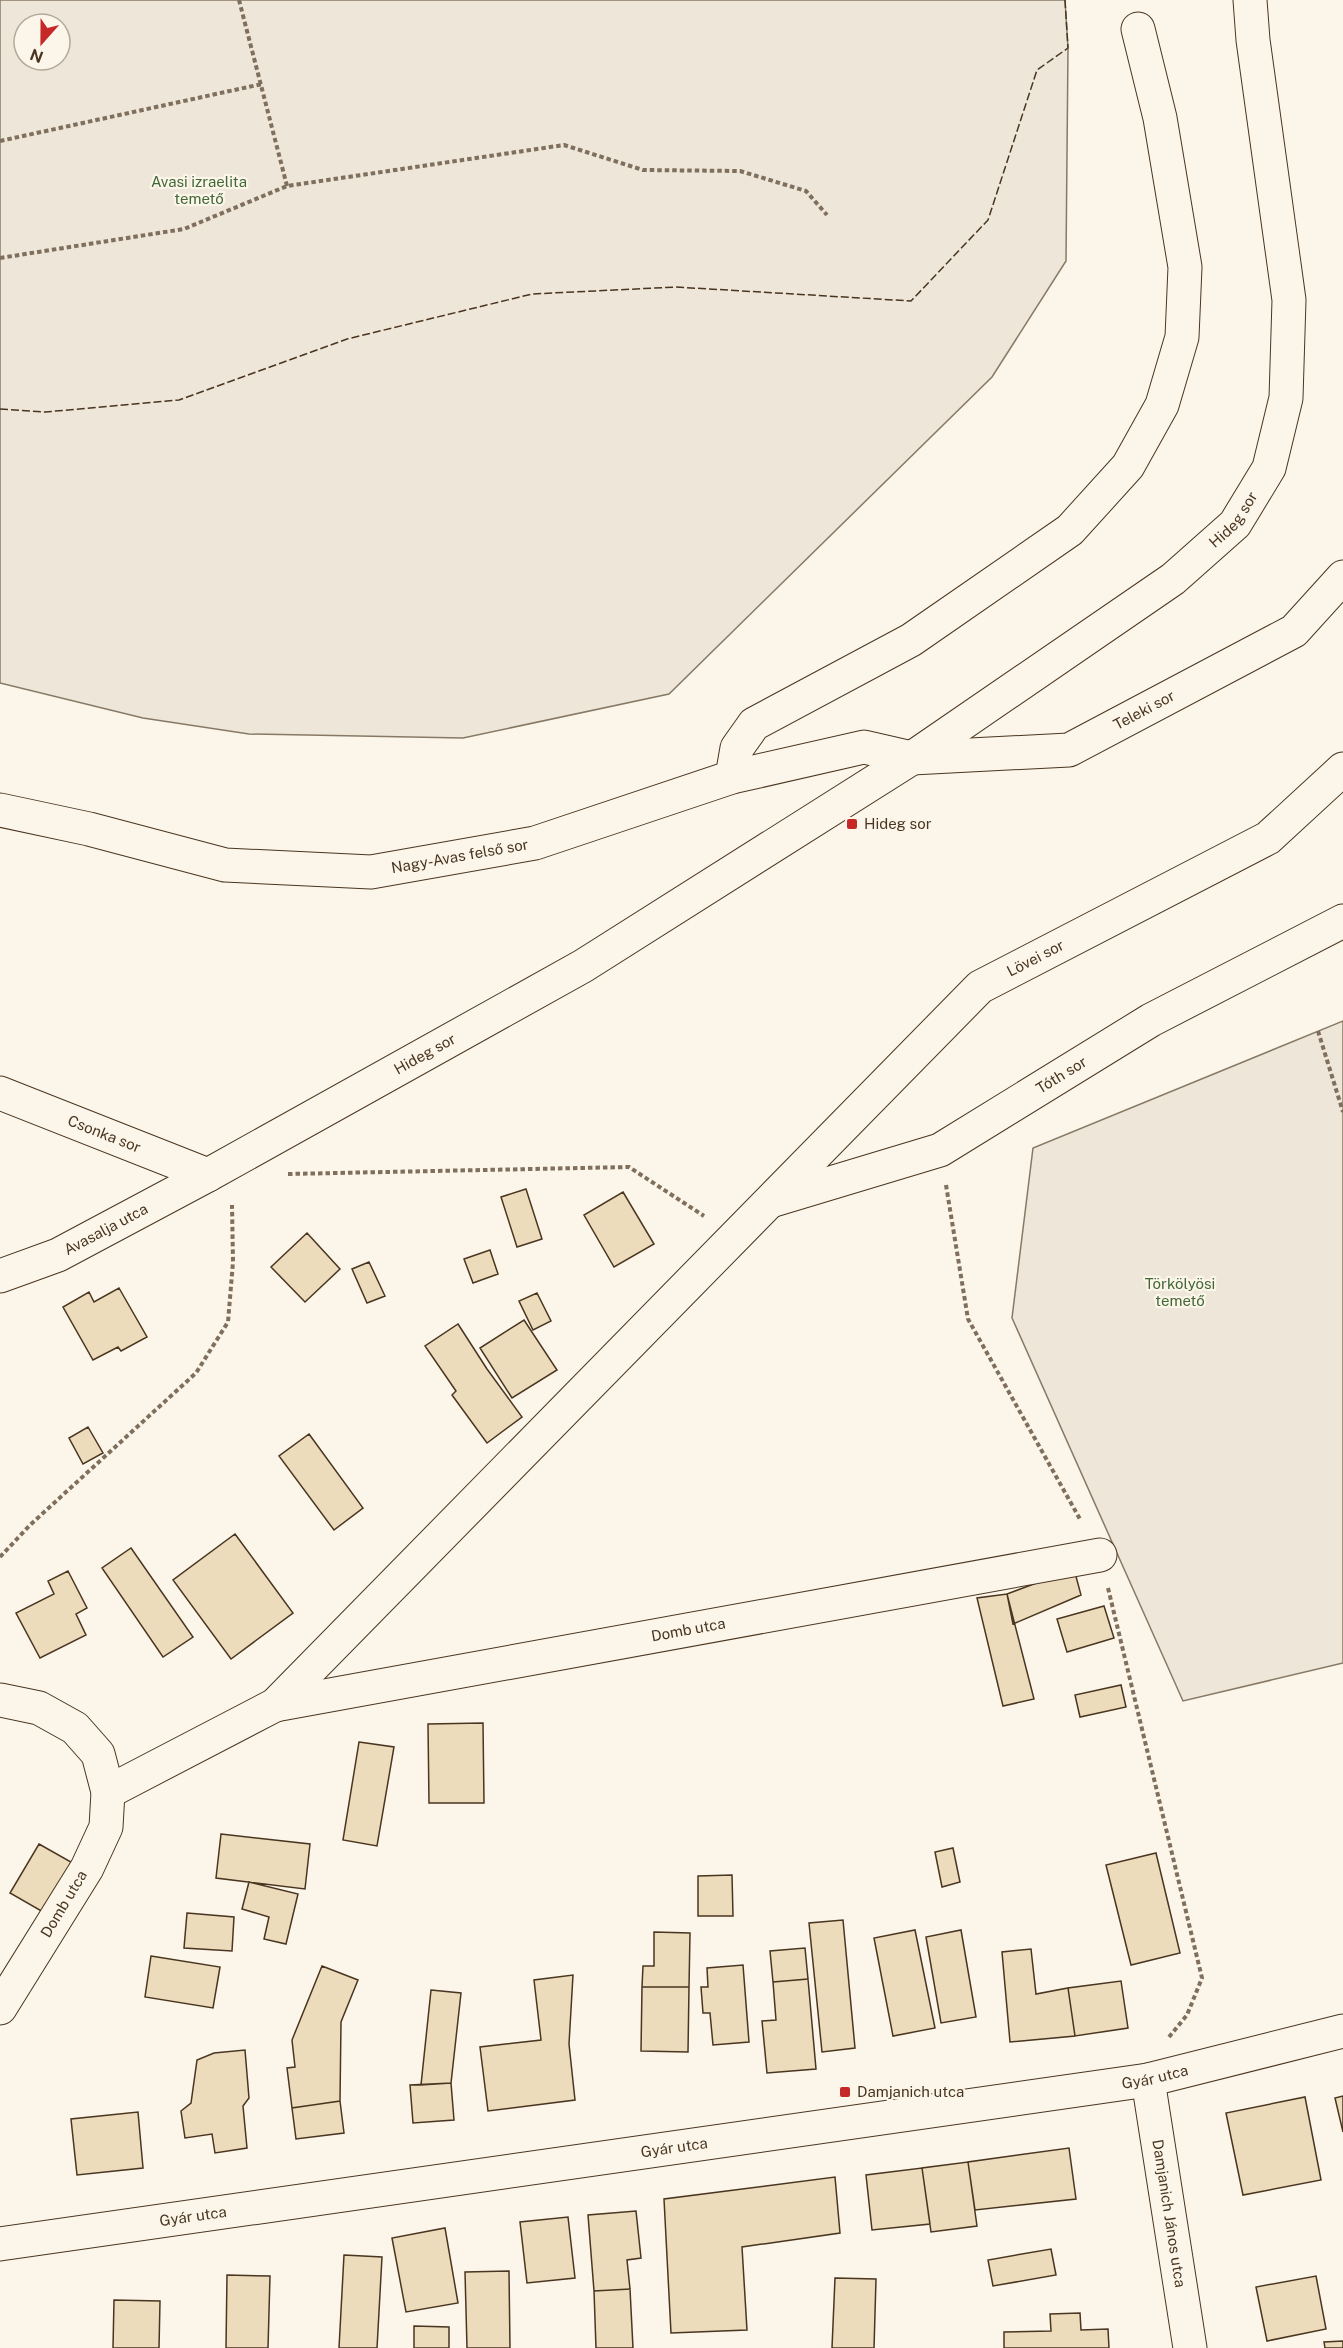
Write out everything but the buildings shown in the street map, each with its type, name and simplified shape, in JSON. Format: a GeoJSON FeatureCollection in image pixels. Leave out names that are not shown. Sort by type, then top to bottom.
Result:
{"type":"FeatureCollection","features":[{"type":"Feature","properties":{"kind":"street","name":"Hideg sor"},"geometry":{"type":"LineString","coordinates":[[208,1175],[583,966],[912,758],[1173,579],[1235,524],[1269,468],[1286,398],[1289,300],[1253,40],[1250,0]]}},
{"type":"Feature","properties":{"kind":"street"},"geometry":{"type":"LineString","coordinates":[[732,777],[737,748],[754,724],[911,640],[1070,530],[1128,466],[1156,415],[1182,337],[1185,267],[1160,118],[1138,29]]}},
{"type":"Feature","properties":{"kind":"street","name":"Teleki sor"},"geometry":{"type":"LineString","coordinates":[[912,758],[1069,750],[1294,631],[1343,577]]}},
{"type":"Feature","properties":{"kind":"street","name":"Nagy-Avas felső sor"},"geometry":{"type":"LineString","coordinates":[[0,810],[225,865],[371,872],[534,843],[732,777],[864,747],[912,758]]}},
{"type":"Feature","properties":{"kind":"street","name":"Lövei sor"},"geometry":{"type":"LineString","coordinates":[[769,1201],[980,987],[1268,838],[1343,769]]}},
{"type":"Feature","properties":{"kind":"street","name":"Tóth sor"},"geometry":{"type":"LineString","coordinates":[[769,1201],[940,1150],[1151,1020],[1343,921]]}},
{"type":"Feature","properties":{"kind":"street","name":"Csonka sor"},"geometry":{"type":"LineString","coordinates":[[0,1093],[208,1175]]}},
{"type":"Feature","properties":{"kind":"street","name":"Avasalja utca"},"geometry":{"type":"LineString","coordinates":[[0,1276],[58,1255],[208,1175]]}},
{"type":"Feature","properties":{"kind":"street","name":"Domb utca"},"geometry":{"type":"LineString","coordinates":[[275,1705],[769,1201]]}},
{"type":"Feature","properties":{"kind":"street","name":"Domb utca"},"geometry":{"type":"LineString","coordinates":[[108,1792],[275,1705],[1100,1555]]}},
{"type":"Feature","properties":{"kind":"street","name":"Domb utca"},"geometry":{"type":"LineString","coordinates":[[0,1700],[39,1708],[75,1728],[98,1754],[108,1792],[105,1827],[87,1868],[0,2008]]}},
{"type":"Feature","properties":{"kind":"street","name":"Gyár utca"},"geometry":{"type":"LineString","coordinates":[[0,2244],[1148,2080],[1343,2031]]}},
{"type":"Feature","properties":{"kind":"street","name":"Damjanich János utca"},"geometry":{"type":"LineString","coordinates":[[1148,2080],[1190,2348]]}},
{"type":"Feature","properties":{"kind":"path"},"geometry":{"type":"LineString","coordinates":[[239,0],[287,186]]}},
{"type":"Feature","properties":{"kind":"path"},"geometry":{"type":"LineString","coordinates":[[0,141],[262,84]]}},
{"type":"Feature","properties":{"kind":"path"},"geometry":{"type":"LineString","coordinates":[[0,258],[184,229],[287,186],[564,146],[643,171],[740,171],[806,191],[827,215]]}},
{"type":"Feature","properties":{"kind":"path"},"geometry":{"type":"LineString","coordinates":[[1318,1031],[1343,1112]]}},
{"type":"Feature","properties":{"kind":"path"},"geometry":{"type":"LineString","coordinates":[[940,1150],[968,1319],[1100,1555],[1203,1978],[1187,2015],[1159,2048],[1148,2080]]}},
{"type":"Feature","properties":{"kind":"path"},"geometry":{"type":"LineString","coordinates":[[278,1174],[629,1167],[734,1237]]}},
{"type":"Feature","properties":{"kind":"path"},"geometry":{"type":"LineString","coordinates":[[0,1557],[38,1518],[196,1373],[228,1322],[233,1262],[232,1205]]}},
{"type":"Feature","properties":{"kind":"green space","name":"Avasi izraelita temető"},"geometry":{"type":"Polygon","coordinates":[[[0,0],[1065,0],[1068,48],[1066,261],[992,377],[669,694],[463,738],[249,734],[143,718],[0,683],[0,0]]]}},
{"type":"Feature","properties":{"kind":"green space","name":"Törkölyösi temető"},"geometry":{"type":"Polygon","coordinates":[[[1343,1021],[1343,1663],[1183,1701],[1012,1318],[1033,1148],[1343,1021]]]}},
{"type":"Feature","properties":{"kind":"fence"},"geometry":{"type":"LineString","coordinates":[[0,409],[45,412],[179,400],[347,339],[532,294],[676,287],[911,301],[988,220],[1037,70],[1068,48],[1065,0]]}},
{"type":"Feature","properties":{"kind":"place","name":"Hideg sor"},"geometry":{"type":"Point","coordinates":[852,824]}},
{"type":"Feature","properties":{"kind":"place","name":"Damjanich utca"},"geometry":{"type":"Point","coordinates":[845,2092]}}]}
